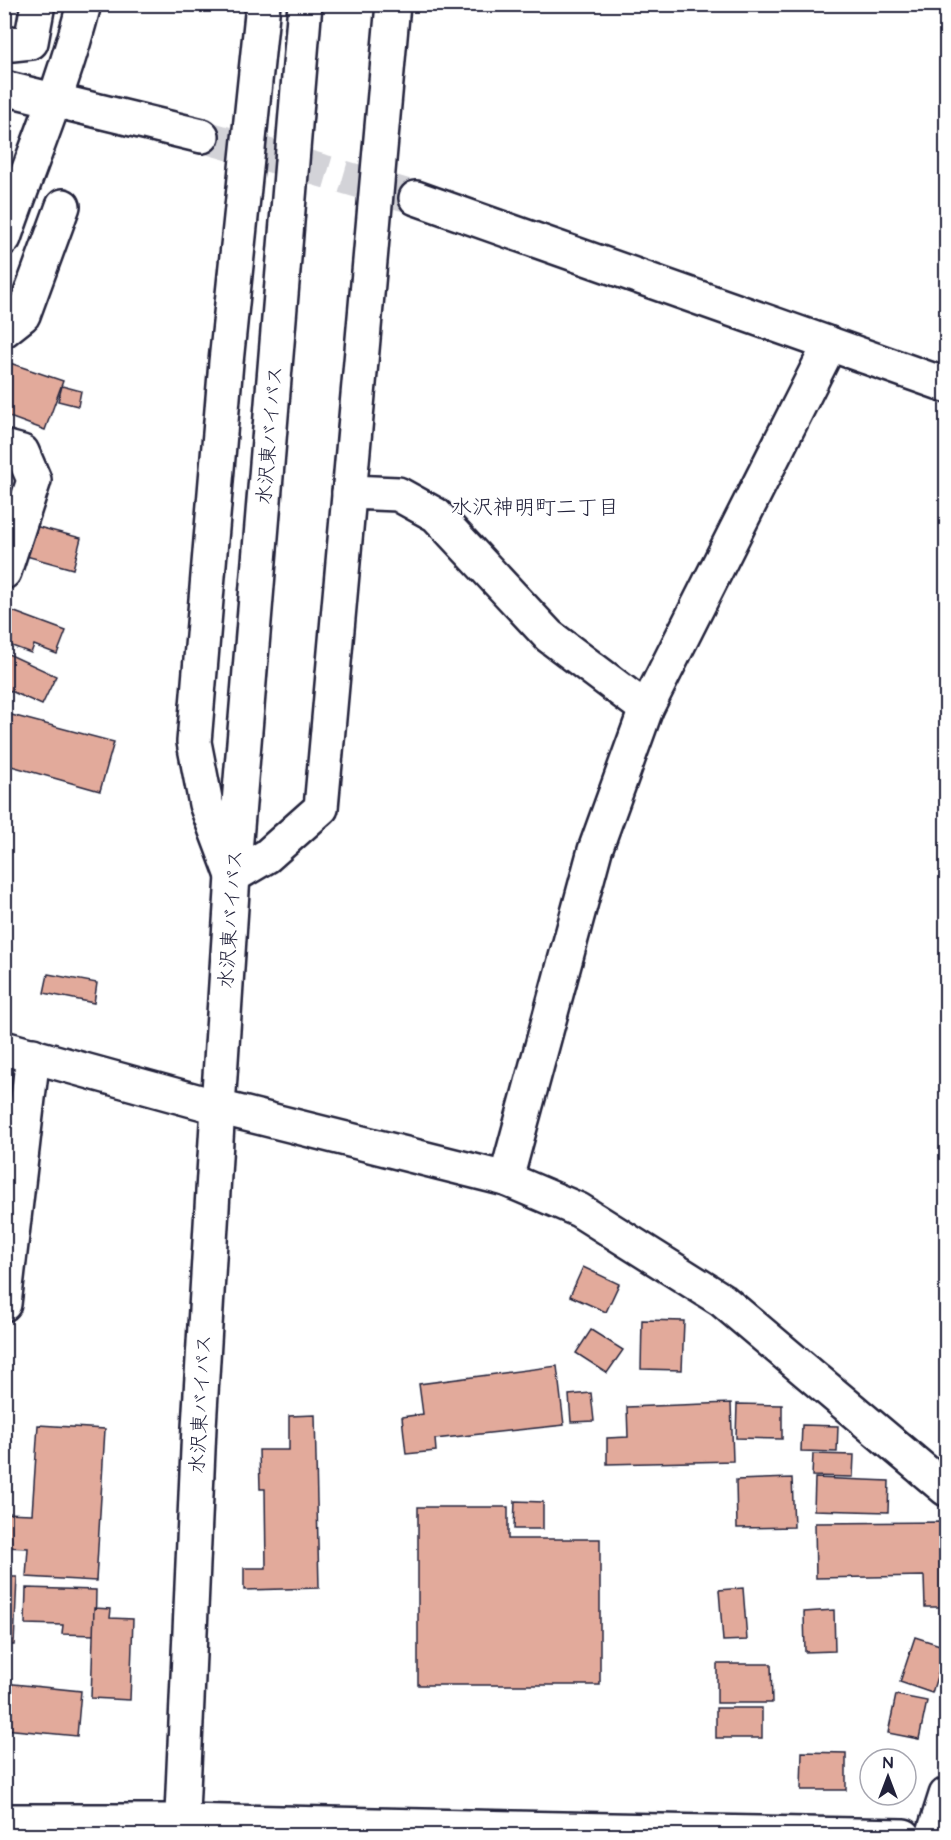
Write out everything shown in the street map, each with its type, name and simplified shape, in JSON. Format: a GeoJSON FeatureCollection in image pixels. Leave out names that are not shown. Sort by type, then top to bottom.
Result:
{"type":"FeatureCollection","features":[{"type":"Feature","properties":{"kind":"main road"},"geometry":{"type":"LineString","coordinates":[[4,41],[12,44],[32,42],[38,4]]}},
{"type":"Feature","properties":{"kind":"main road"},"geometry":{"type":"LineString","coordinates":[[4,238],[68,66],[84,4]]}},
{"type":"Feature","properties":{"kind":"main road"},"geometry":{"type":"LineString","coordinates":[[262,4],[226,362],[194,742],[206,804],[233,876],[267,856],[321,808],[393,4]]}},
{"type":"Feature","properties":{"kind":"main road","name":"水沢東バイパス"},"geometry":{"type":"LineString","coordinates":[[181,1828],[199,1427],[233,876],[305,4]]}},
{"type":"Feature","properties":{"kind":"main road"},"geometry":{"type":"LineString","coordinates":[[4,88],[202,136]]}},
{"type":"Feature","properties":{"kind":"main road"},"geometry":{"type":"LineString","coordinates":[[416,198],[946,386]]}},
{"type":"Feature","properties":{"kind":"main road"},"geometry":{"type":"LineString","coordinates":[[4,330],[23,315],[63,206]]}},
{"type":"Feature","properties":{"kind":"main road"},"geometry":{"type":"LineString","coordinates":[[506,1179],[595,850],[646,709],[830,344]]}},
{"type":"Feature","properties":{"kind":"main road"},"geometry":{"type":"LineString","coordinates":[[4,447],[21,452],[34,480],[4,572]]}},
{"type":"Feature","properties":{"kind":"main road"},"geometry":{"type":"LineString","coordinates":[[349,492],[398,494],[436,515],[549,636],[646,709]]}},
{"type":"Feature","properties":{"kind":"main road"},"geometry":{"type":"LineString","coordinates":[[5,1291],[19,1051],[218,1107],[506,1179],[579,1210],[722,1300],[946,1489]]}},
{"type":"Feature","properties":{"kind":"main road"},"geometry":{"type":"LineString","coordinates":[[933,1836],[946,1795]]}},
{"type":"Feature","properties":{"kind":"main road"},"geometry":{"type":"LineString","coordinates":[[4,1821],[181,1828],[904,1836]]}},
{"type":"Feature","properties":{"kind":"building"},"geometry":{"type":"Polygon","coordinates":[[[4,361],[63,381],[45,430],[4,415],[4,361]]]}},
{"type":"Feature","properties":{"kind":"building"},"geometry":{"type":"Polygon","coordinates":[[[62,386],[81,391],[78,406],[58,401],[62,386]]]}},
{"type":"Feature","properties":{"kind":"building"},"geometry":{"type":"Polygon","coordinates":[[[27,524],[81,538],[73,569],[19,554],[27,524]]]}},
{"type":"Feature","properties":{"kind":"building"},"geometry":{"type":"Polygon","coordinates":[[[4,608],[66,631],[57,654],[34,645],[31,653],[4,643],[4,608]]]}},
{"type":"Feature","properties":{"kind":"building"},"geometry":{"type":"Polygon","coordinates":[[[4,652],[56,676],[42,705],[4,688],[4,652]]]}},
{"type":"Feature","properties":{"kind":"building"},"geometry":{"type":"Polygon","coordinates":[[[4,713],[114,742],[100,791],[4,764],[4,713]]]}},
{"type":"Feature","properties":{"kind":"building"},"geometry":{"type":"Polygon","coordinates":[[[48,974],[97,983],[94,1003],[44,993],[48,974]]]}},
{"type":"Feature","properties":{"kind":"building"},"geometry":{"type":"Polygon","coordinates":[[[583,1267],[619,1284],[606,1312],[570,1296],[583,1267]]]}},
{"type":"Feature","properties":{"kind":"building"},"geometry":{"type":"Polygon","coordinates":[[[642,1320],[684,1321],[682,1370],[641,1369],[642,1320]]]}},
{"type":"Feature","properties":{"kind":"building"},"geometry":{"type":"Polygon","coordinates":[[[591,1330],[623,1350],[607,1373],[576,1353],[591,1330]]]}},
{"type":"Feature","properties":{"kind":"building"},"geometry":{"type":"Polygon","coordinates":[[[557,1366],[564,1425],[435,1439],[436,1451],[406,1454],[402,1417],[423,1414],[419,1384],[557,1366]]]}},
{"type":"Feature","properties":{"kind":"building"},"geometry":{"type":"Polygon","coordinates":[[[591,1393],[594,1421],[571,1422],[569,1395],[591,1393]]]}},
{"type":"Feature","properties":{"kind":"building"},"geometry":{"type":"Polygon","coordinates":[[[731,1403],[733,1461],[607,1464],[607,1438],[628,1437],[627,1407],[731,1403]]]}},
{"type":"Feature","properties":{"kind":"building"},"geometry":{"type":"Polygon","coordinates":[[[737,1404],[782,1405],[782,1439],[736,1438],[737,1404]]]}},
{"type":"Feature","properties":{"kind":"building"},"geometry":{"type":"Polygon","coordinates":[[[315,1415],[319,1588],[244,1590],[244,1568],[266,1568],[265,1489],[260,1489],[259,1450],[289,1450],[289,1416],[315,1415]]]}},
{"type":"Feature","properties":{"kind":"building"},"geometry":{"type":"Polygon","coordinates":[[[38,1425],[105,1429],[96,1581],[26,1577],[28,1548],[4,1547],[4,1513],[32,1514],[38,1425]]]}},
{"type":"Feature","properties":{"kind":"building"},"geometry":{"type":"Polygon","coordinates":[[[802,1425],[838,1426],[837,1452],[801,1451],[802,1425]]]}},
{"type":"Feature","properties":{"kind":"building"},"geometry":{"type":"Polygon","coordinates":[[[813,1454],[854,1455],[853,1477],[812,1476],[813,1454]]]}},
{"type":"Feature","properties":{"kind":"building"},"geometry":{"type":"Polygon","coordinates":[[[792,1478],[794,1527],[737,1528],[736,1480],[792,1478]]]}},
{"type":"Feature","properties":{"kind":"building"},"geometry":{"type":"Polygon","coordinates":[[[815,1478],[889,1481],[888,1512],[814,1510],[815,1478]]]}},
{"type":"Feature","properties":{"kind":"building"},"geometry":{"type":"Polygon","coordinates":[[[515,1501],[543,1502],[543,1529],[514,1529],[515,1501]]]}},
{"type":"Feature","properties":{"kind":"building"},"geometry":{"type":"Polygon","coordinates":[[[418,1507],[508,1507],[508,1539],[600,1539],[600,1685],[418,1685],[418,1507]]]}},
{"type":"Feature","properties":{"kind":"building"},"geometry":{"type":"Polygon","coordinates":[[[946,1522],[946,1607],[925,1607],[924,1576],[816,1578],[815,1523],[946,1522]]]}},
{"type":"Feature","properties":{"kind":"building"},"geometry":{"type":"Polygon","coordinates":[[[4,1577],[17,1577],[14,1645],[4,1645],[4,1577]]]}},
{"type":"Feature","properties":{"kind":"building"},"geometry":{"type":"Polygon","coordinates":[[[26,1588],[96,1590],[95,1635],[62,1634],[63,1625],[25,1624],[26,1588]]]}},
{"type":"Feature","properties":{"kind":"building"},"geometry":{"type":"Polygon","coordinates":[[[743,1588],[747,1640],[723,1641],[719,1590],[743,1588]]]}},
{"type":"Feature","properties":{"kind":"building"},"geometry":{"type":"Polygon","coordinates":[[[94,1608],[111,1609],[110,1618],[133,1619],[130,1700],[91,1698],[94,1608]]]}},
{"type":"Feature","properties":{"kind":"building"},"geometry":{"type":"Polygon","coordinates":[[[941,1609],[946,1609],[946,1625],[942,1625],[941,1609]]]}},
{"type":"Feature","properties":{"kind":"building"},"geometry":{"type":"Polygon","coordinates":[[[834,1610],[835,1651],[805,1652],[804,1612],[834,1610]]]}},
{"type":"Feature","properties":{"kind":"building"},"geometry":{"type":"Polygon","coordinates":[[[915,1637],[946,1647],[932,1693],[900,1682],[915,1637]]]}},
{"type":"Feature","properties":{"kind":"building"},"geometry":{"type":"Polygon","coordinates":[[[717,1664],[771,1664],[772,1703],[717,1703],[717,1664]]]}},
{"type":"Feature","properties":{"kind":"building"},"geometry":{"type":"Polygon","coordinates":[[[4,1683],[81,1691],[77,1736],[4,1729],[4,1683]]]}},
{"type":"Feature","properties":{"kind":"building"},"geometry":{"type":"Polygon","coordinates":[[[896,1695],[927,1701],[919,1739],[888,1733],[896,1695]]]}},
{"type":"Feature","properties":{"kind":"building"},"geometry":{"type":"Polygon","coordinates":[[[716,1708],[762,1708],[762,1738],[716,1738],[716,1708]]]}},
{"type":"Feature","properties":{"kind":"building"},"geometry":{"type":"Polygon","coordinates":[[[802,1752],[846,1753],[846,1790],[801,1790],[802,1752]]]}},
{"type":"Feature","properties":{"kind":"tunnel"},"geometry":{"type":"LineString","coordinates":[[202,136],[416,198]]}},
{"type":"Feature","properties":{"kind":"district","name":"水沢神明町二丁目"},"geometry":{"type":"Point","coordinates":[535,507]}}]}
